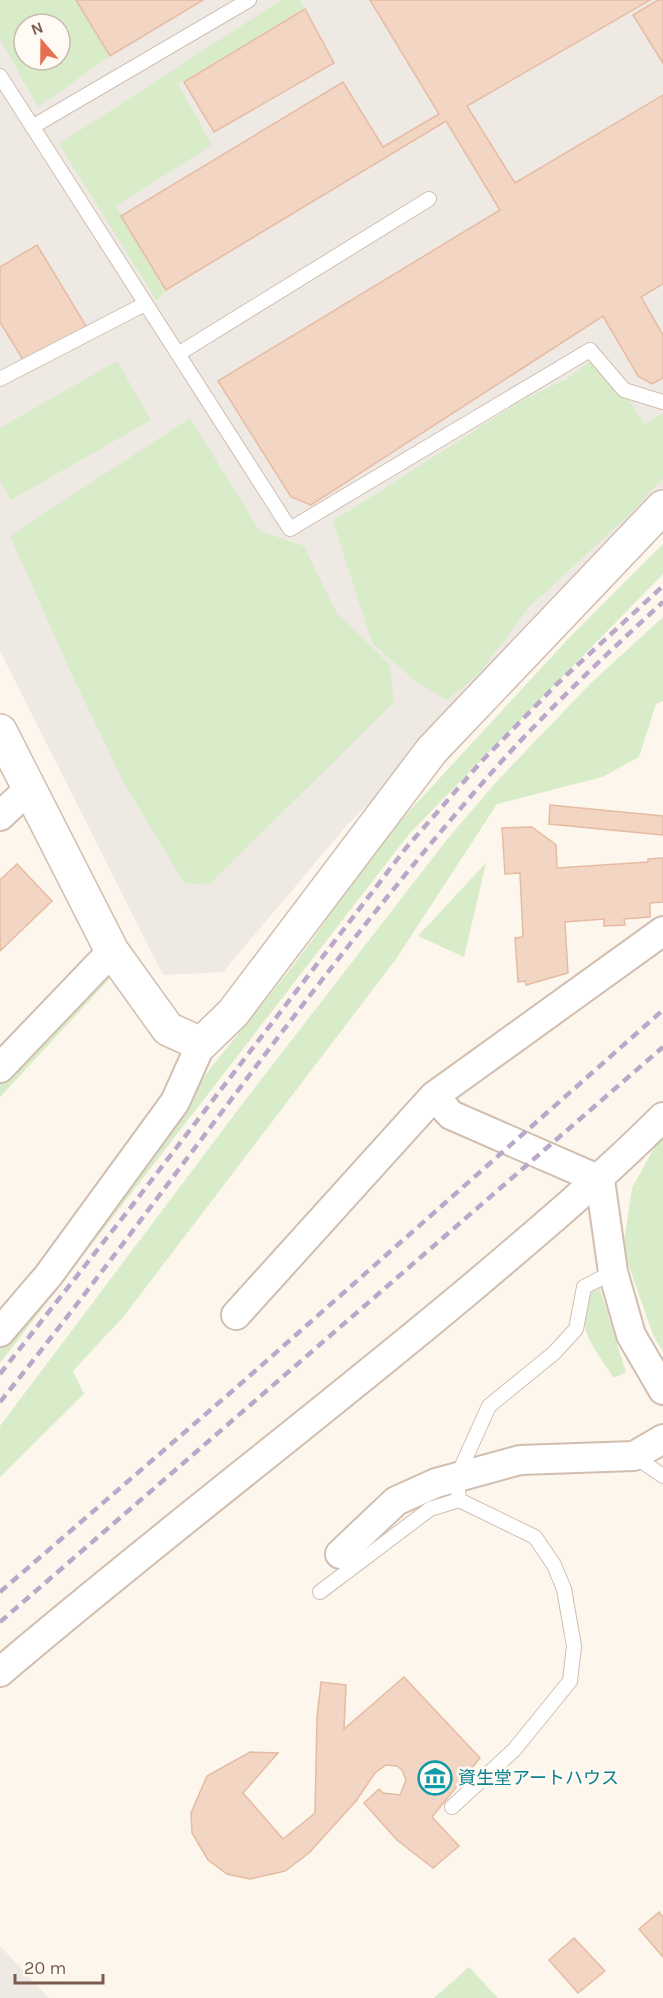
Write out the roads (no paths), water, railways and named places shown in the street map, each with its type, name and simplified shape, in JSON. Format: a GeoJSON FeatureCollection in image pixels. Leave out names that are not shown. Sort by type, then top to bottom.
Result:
{"type":"FeatureCollection","features":[{"type":"Feature","properties":{"kind":"street"},"geometry":{"type":"LineString","coordinates":[[0,1332],[48,1276],[176,1102],[201,1044],[233,1013],[432,750],[663,507]]}},
{"type":"Feature","properties":{"kind":"street"},"geometry":{"type":"LineString","coordinates":[[0,732],[112,951],[168,1029],[201,1044]]}},
{"type":"Feature","properties":{"kind":"street"},"geometry":{"type":"LineString","coordinates":[[0,816],[29,789]]}},
{"type":"Feature","properties":{"kind":"street"},"geometry":{"type":"LineString","coordinates":[[236,1315],[434,1096],[663,931]]}},
{"type":"Feature","properties":{"kind":"street"},"geometry":{"type":"LineString","coordinates":[[0,1068],[112,951]]}},
{"type":"Feature","properties":{"kind":"street"},"geometry":{"type":"LineString","coordinates":[[434,1096],[451,1115],[600,1180]]}},
{"type":"Feature","properties":{"kind":"street"},"geometry":{"type":"LineString","coordinates":[[0,1672],[86,1598],[398,1350],[600,1180],[663,1117]]}},
{"type":"Feature","properties":{"kind":"street"},"geometry":{"type":"LineString","coordinates":[[600,1180],[613,1272],[631,1335],[663,1390]]}},
{"type":"Feature","properties":{"kind":"street"},"geometry":{"type":"LineString","coordinates":[[340,1554],[396,1501],[436,1483],[458,1489],[520,1460],[634,1456],[663,1438]]}},
{"type":"Feature","properties":{"kind":"lane"},"geometry":{"type":"LineString","coordinates":[[32,127],[249,0]]}},
{"type":"Feature","properties":{"kind":"lane"},"geometry":{"type":"LineString","coordinates":[[0,76],[290,529],[590,350],[624,390],[663,402]]}},
{"type":"Feature","properties":{"kind":"lane"},"geometry":{"type":"LineString","coordinates":[[178,354],[429,199]]}},
{"type":"Feature","properties":{"kind":"lane"},"geometry":{"type":"LineString","coordinates":[[0,379],[145,304]]}},
{"type":"Feature","properties":{"kind":"lane"},"geometry":{"type":"LineString","coordinates":[[320,1592],[458,1489],[489,1406],[554,1353],[576,1329],[584,1287],[613,1272]]}},
{"type":"Feature","properties":{"kind":"lane"},"geometry":{"type":"LineString","coordinates":[[634,1456],[663,1476]]}},
{"type":"Feature","properties":{"kind":"lane"},"geometry":{"type":"LineString","coordinates":[[452,1807],[514,1750],[570,1681],[574,1646],[564,1589],[554,1565],[535,1537],[458,1489]]}},
{"type":"Feature","properties":{"kind":"railway"},"geometry":{"type":"LineString","coordinates":[[0,1374],[406,848],[481,762],[558,683],[663,586]]}},
{"type":"Feature","properties":{"kind":"railway"},"geometry":{"type":"LineString","coordinates":[[0,1402],[359,932],[421,855],[527,733],[663,602]]}},
{"type":"Feature","properties":{"kind":"railway"},"geometry":{"type":"LineString","coordinates":[[0,1592],[245,1380],[663,1010]]}},
{"type":"Feature","properties":{"kind":"railway"},"geometry":{"type":"LineString","coordinates":[[0,1622],[663,1047]]}},
{"type":"Feature","properties":{"kind":"place","name":"資生堂アートハウス"},"geometry":{"type":"Point","coordinates":[435,1778]}}]}
